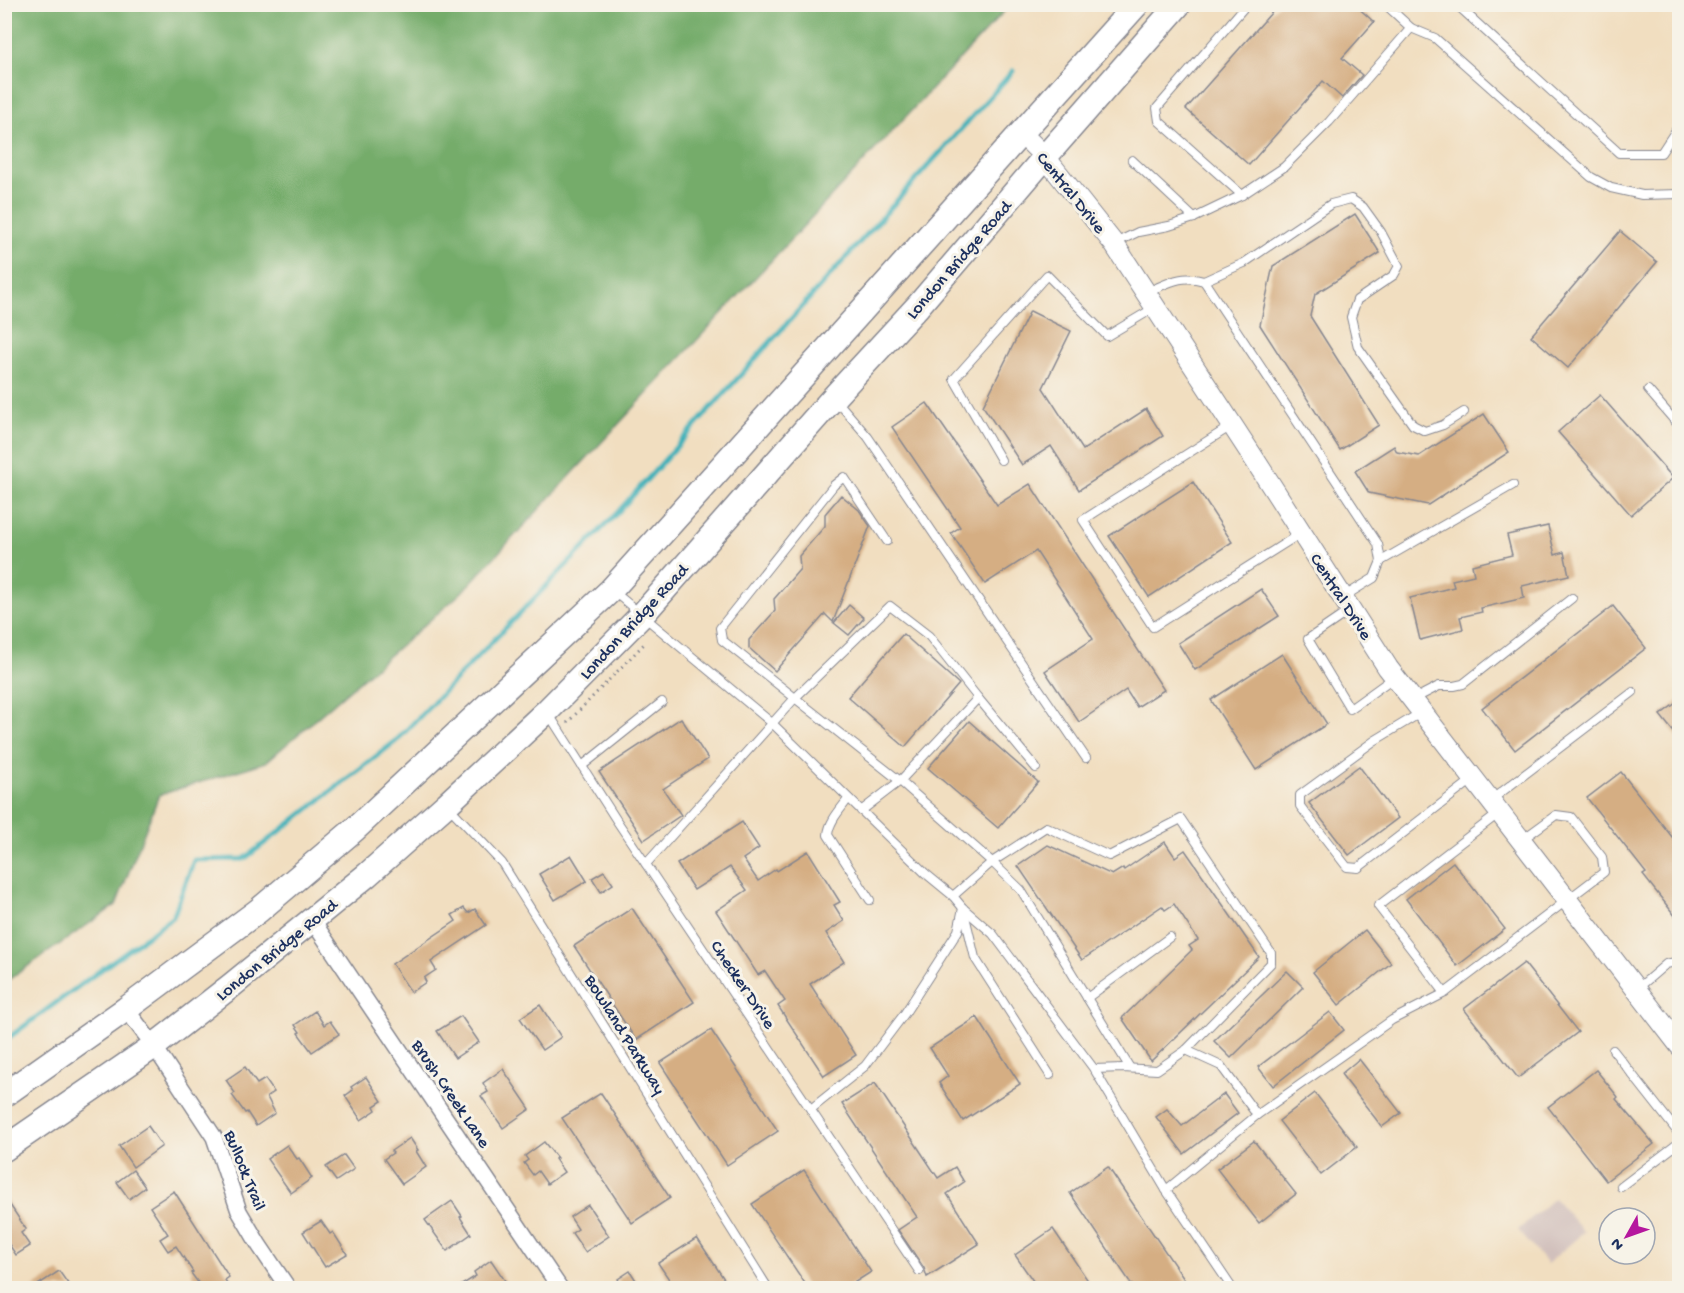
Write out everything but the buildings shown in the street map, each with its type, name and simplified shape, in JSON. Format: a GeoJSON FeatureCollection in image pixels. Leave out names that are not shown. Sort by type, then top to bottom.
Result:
{"type":"FeatureCollection","features":[{"type":"Feature","properties":{"kind":"main road","name":"London Bridge Road"},"geometry":{"type":"LineString","coordinates":[[4,1095],[126,1009],[258,911],[355,829],[611,590],[1137,4]]}},
{"type":"Feature","properties":{"kind":"main road","name":"London Bridge Road"},"geometry":{"type":"LineString","coordinates":[[4,1149],[154,1046],[232,986],[367,875],[547,711],[642,615],[834,397],[918,306],[1179,4]]}},
{"type":"Feature","properties":{"kind":"street","name":"Central Drive"},"geometry":{"type":"LineString","coordinates":[[1022,134],[1045,157],[1114,243],[1395,677],[1680,1046]]}},
{"type":"Feature","properties":{"kind":"street","name":"Brush Creek Lane"},"geometry":{"type":"LineString","coordinates":[[312,920],[560,1288]]}},
{"type":"Feature","properties":{"kind":"street","name":"Bullock Trail"},"geometry":{"type":"LineString","coordinates":[[126,1009],[154,1046],[214,1137],[240,1211],[259,1245],[288,1288]]}},
{"type":"Feature","properties":{"kind":"lane"},"geometry":{"type":"LineString","coordinates":[[1242,195],[1160,121],[1157,108],[1247,4]]}},
{"type":"Feature","properties":{"kind":"lane"},"geometry":{"type":"LineString","coordinates":[[1385,4],[1412,28],[1435,38],[1591,177],[1611,188],[1642,195],[1680,194]]}},
{"type":"Feature","properties":{"kind":"lane"},"geometry":{"type":"LineString","coordinates":[[1456,4],[1619,153],[1661,153],[1680,124]]}},
{"type":"Feature","properties":{"kind":"lane"},"geometry":{"type":"LineString","coordinates":[[1114,243],[1138,232],[1194,218],[1242,195],[1284,167],[1329,122],[1412,28]]}},
{"type":"Feature","properties":{"kind":"lane"},"geometry":{"type":"LineString","coordinates":[[1132,160],[1194,218]]}},
{"type":"Feature","properties":{"kind":"lane"},"geometry":{"type":"LineString","coordinates":[[1204,281],[1244,263],[1331,204],[1351,199],[1363,207],[1381,232],[1399,266],[1394,275],[1357,300],[1351,317],[1358,347],[1413,425],[1425,431],[1443,425],[1464,412]]}},
{"type":"Feature","properties":{"kind":"lane"},"geometry":{"type":"LineString","coordinates":[[1001,460],[954,379],[1047,274],[1107,336],[1180,278],[1195,278],[1204,281],[1378,544],[1381,561],[1374,578],[1308,639],[1350,709],[1395,677]]}},
{"type":"Feature","properties":{"kind":"lane"},"geometry":{"type":"LineString","coordinates":[[1648,390],[1680,427]]}},
{"type":"Feature","properties":{"kind":"lane"},"geometry":{"type":"LineString","coordinates":[[834,397],[868,437],[1086,758]]}},
{"type":"Feature","properties":{"kind":"lane"},"geometry":{"type":"LineString","coordinates":[[1233,426],[1083,520],[1153,627],[1301,533]]}},
{"type":"Feature","properties":{"kind":"lane"},"geometry":{"type":"LineString","coordinates":[[887,541],[844,477],[834,485],[720,628],[722,640],[900,781],[1021,890],[1130,1068]]}},
{"type":"Feature","properties":{"kind":"lane"},"geometry":{"type":"LineString","coordinates":[[1381,561],[1513,485]]}},
{"type":"Feature","properties":{"kind":"lane"},"geometry":{"type":"LineString","coordinates":[[611,590],[772,723],[925,873],[993,934],[1094,1069],[1166,1190],[1232,1288]]}},
{"type":"Feature","properties":{"kind":"lane"},"geometry":{"type":"LineString","coordinates":[[1473,779],[1358,868],[1347,867],[1300,806],[1300,795],[1374,741],[1439,686],[1463,684],[1572,598]]}},
{"type":"Feature","properties":{"kind":"lane"},"geometry":{"type":"LineString","coordinates":[[646,864],[795,698],[890,606],[929,636],[1036,768]]}},
{"type":"Feature","properties":{"kind":"lane"},"geometry":{"type":"LineString","coordinates":[[1445,993],[1378,906],[1633,692]]}},
{"type":"Feature","properties":{"kind":"lane"},"geometry":{"type":"LineString","coordinates":[[861,811],[900,781],[978,698]]}},
{"type":"Feature","properties":{"kind":"lane"},"geometry":{"type":"LineString","coordinates":[[582,766],[662,702]]}},
{"type":"Feature","properties":{"kind":"lane","name":"Checker Drive"},"geometry":{"type":"LineString","coordinates":[[547,711],[646,864],[920,1271]]}},
{"type":"Feature","properties":{"kind":"lane"},"geometry":{"type":"LineString","coordinates":[[848,799],[831,823],[828,835],[870,900]]}},
{"type":"Feature","properties":{"kind":"lane","name":"Bowland Parkway"},"geometry":{"type":"LineString","coordinates":[[447,804],[502,863],[768,1288]]}},
{"type":"Feature","properties":{"kind":"lane"},"geometry":{"type":"LineString","coordinates":[[1166,1190],[1257,1115],[1392,1020],[1445,993],[1604,872],[1602,857],[1571,817],[1556,815],[1521,841]]}},
{"type":"Feature","properties":{"kind":"lane"},"geometry":{"type":"LineString","coordinates":[[953,896],[992,862],[1046,827],[1109,856],[1181,819],[1271,953],[1271,963],[1186,1050],[1157,1070],[1094,1069]]}},
{"type":"Feature","properties":{"kind":"lane"},"geometry":{"type":"LineString","coordinates":[[811,1109],[865,1066],[905,1013],[958,931],[963,908]]}},
{"type":"Feature","properties":{"kind":"lane"},"geometry":{"type":"LineString","coordinates":[[963,908],[975,958],[1050,1075]]}},
{"type":"Feature","properties":{"kind":"lane"},"geometry":{"type":"LineString","coordinates":[[1087,998],[1170,937]]}},
{"type":"Feature","properties":{"kind":"lane"},"geometry":{"type":"LineString","coordinates":[[1636,990],[1666,964],[1680,961]]}},
{"type":"Feature","properties":{"kind":"lane"},"geometry":{"type":"LineString","coordinates":[[1186,1050],[1221,1066],[1257,1115]]}},
{"type":"Feature","properties":{"kind":"lane"},"geometry":{"type":"LineString","coordinates":[[1613,1050],[1680,1135]]}},
{"type":"Feature","properties":{"kind":"lane"},"geometry":{"type":"LineString","coordinates":[[1621,1187],[1680,1142]]}},
{"type":"Feature","properties":{"kind":"shaded area"},"geometry":{"type":"Polygon","coordinates":[[[1554,1198],[1584,1232],[1547,1264],[1518,1230],[1554,1198]]]}},
{"type":"Feature","properties":{"kind":"green space"},"geometry":{"type":"Polygon","coordinates":[[[5,4],[1010,5],[460,594],[266,762],[159,795],[116,905],[5,982],[5,4]]]}},
{"type":"Feature","properties":{"kind":"waterway"},"geometry":{"type":"LineString","coordinates":[[4,1041],[173,917],[194,860],[244,859],[396,741],[618,512],[1013,71]]}}]}
